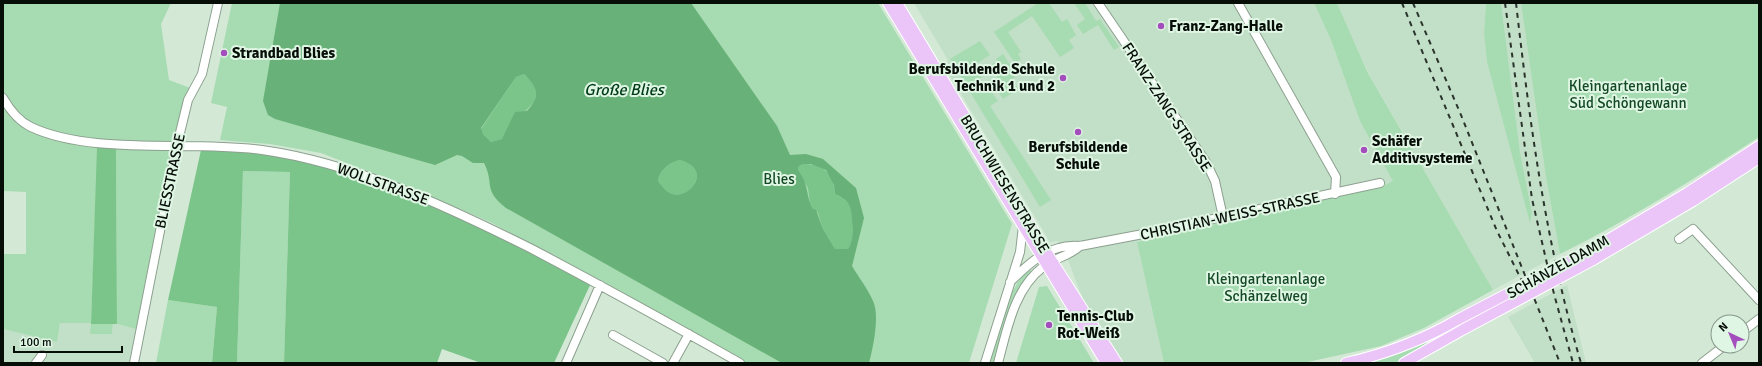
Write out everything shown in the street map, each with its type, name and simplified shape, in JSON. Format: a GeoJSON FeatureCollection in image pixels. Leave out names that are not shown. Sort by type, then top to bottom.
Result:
{"type":"FeatureCollection","features":[{"type":"Feature","properties":{"kind":"main road","name":"BRUCHWIESENSTRASSE"},"geometry":{"type":"LineString","coordinates":[[888,3],[1022,226],[1043,253]]}},
{"type":"Feature","properties":{"kind":"main road","name":"BRUCHWIESENSTRASSE"},"geometry":{"type":"LineString","coordinates":[[897,3],[1106,363]]}},
{"type":"Feature","properties":{"kind":"main road","name":"SCHÄNZELDAMM"},"geometry":{"type":"LineString","coordinates":[[1591,255],[1759,146]]}},
{"type":"Feature","properties":{"kind":"main road","name":"SCHÄNZELDAMM"},"geometry":{"type":"LineString","coordinates":[[1404,363],[1462,324],[1693,201],[1759,158]]}},
{"type":"Feature","properties":{"kind":"main road","name":"BRUCHWIESENSTRASSE"},"geometry":{"type":"LineString","coordinates":[[1049,263],[1117,363]]}},
{"type":"Feature","properties":{"kind":"main road","name":"SCHÄNZELDAMM"},"geometry":{"type":"LineString","coordinates":[[1346,363],[1395,349],[1462,324]]}},
{"type":"Feature","properties":{"kind":"street","name":"BLIESSTRASSE"},"geometry":{"type":"LineString","coordinates":[[134,363],[177,145],[188,100],[202,74],[218,3]]}},
{"type":"Feature","properties":{"kind":"street","name":"FRANZ-ZANG-STRASSE"},"geometry":{"type":"LineString","coordinates":[[1098,3],[1206,162],[1215,181],[1223,217]]}},
{"type":"Feature","properties":{"kind":"street"},"geometry":{"type":"LineString","coordinates":[[1238,3],[1336,177],[1335,194]]}},
{"type":"Feature","properties":{"kind":"street","name":"WOLLSTRASSE"},"geometry":{"type":"LineString","coordinates":[[3,98],[12,112],[30,126],[67,138],[117,144],[177,145],[253,149],[320,161],[416,195],[485,226],[600,285],[740,363]]}},
{"type":"Feature","properties":{"kind":"street","name":"CHRISTIAN-WEISS-STRASSE"},"geometry":{"type":"LineString","coordinates":[[1043,253],[1072,245],[1080,246],[1143,234],[1335,194],[1380,183]]}},
{"type":"Feature","properties":{"kind":"street"},"geometry":{"type":"LineString","coordinates":[[985,363],[1020,252],[1022,226]]}},
{"type":"Feature","properties":{"kind":"street"},"geometry":{"type":"LineString","coordinates":[[1679,239],[1694,229],[1759,300]]}},
{"type":"Feature","properties":{"kind":"street","name":"CHRISTIAN-WEISS-STRASSE"},"geometry":{"type":"LineString","coordinates":[[998,363],[1019,297],[1033,275],[1049,263],[1074,252],[1080,246]]}},
{"type":"Feature","properties":{"kind":"street"},"geometry":{"type":"LineString","coordinates":[[1010,282],[1028,264],[1043,253]]}},
{"type":"Feature","properties":{"kind":"street"},"geometry":{"type":"LineString","coordinates":[[566,363],[600,285]]}},
{"type":"Feature","properties":{"kind":"street"},"geometry":{"type":"LineString","coordinates":[[1750,326],[1759,319]]}},
{"type":"Feature","properties":{"kind":"street"},"geometry":{"type":"LineString","coordinates":[[674,363],[689,334]]}},
{"type":"Feature","properties":{"kind":"street"},"geometry":{"type":"LineString","coordinates":[[613,335],[663,363]]}},
{"type":"Feature","properties":{"kind":"street"},"geometry":{"type":"LineString","coordinates":[[1702,363],[1714,354]]}},
{"type":"Feature","properties":{"kind":"street"},"geometry":{"type":"LineString","coordinates":[[36,363],[42,355]]}},
{"type":"Feature","properties":{"kind":"shaded area"},"geometry":{"type":"Polygon","coordinates":[[[914,3],[1314,3],[1331,40],[1360,121],[1394,181],[1385,185],[1137,242],[1164,363],[1117,363],[1093,326],[1065,252],[1058,241],[1050,242],[943,64],[948,60],[914,3]]]}},
{"type":"Feature","properties":{"kind":"shaded area"},"geometry":{"type":"Polygon","coordinates":[[[1337,3],[1486,3],[1484,33],[1487,62],[1530,222],[1532,213],[1520,152],[1501,3],[1521,3],[1546,177],[1560,254],[1493,290],[1369,74],[1337,3]]]}},
{"type":"Feature","properties":{"kind":"shaded area"},"geometry":{"type":"Polygon","coordinates":[[[524,74],[533,83],[537,91],[534,102],[509,128],[502,139],[491,142],[483,134],[481,129],[516,77],[524,74]]]}},
{"type":"Feature","properties":{"kind":"shaded area"},"geometry":{"type":"Polygon","coordinates":[[[97,148],[116,148],[117,324],[91,324],[97,148]]]}},
{"type":"Feature","properties":{"kind":"shaded area"},"geometry":{"type":"Polygon","coordinates":[[[201,150],[250,152],[318,163],[409,196],[484,229],[591,283],[554,363],[481,363],[442,349],[437,363],[284,363],[290,172],[243,171],[237,363],[212,363],[217,307],[168,300],[201,150]]]}},
{"type":"Feature","properties":{"kind":"shaded area"},"geometry":{"type":"Polygon","coordinates":[[[680,160],[690,165],[695,170],[697,177],[691,189],[679,195],[670,193],[658,181],[660,173],[666,167],[680,160]]]}},
{"type":"Feature","properties":{"kind":"shaded area"},"geometry":{"type":"Polygon","coordinates":[[[803,164],[810,164],[822,168],[833,181],[835,194],[845,200],[850,206],[852,210],[854,228],[852,240],[848,249],[835,249],[823,229],[818,213],[810,204],[808,188],[798,170],[799,166],[803,164]]]}},
{"type":"Feature","properties":{"kind":"shaded area"},"geometry":{"type":"Polygon","coordinates":[[[1567,285],[1586,363],[1535,363],[1508,317],[1567,285]]]}},
{"type":"Feature","properties":{"kind":"shaded area"},"geometry":{"type":"Polygon","coordinates":[[[60,323],[91,323],[91,334],[112,334],[113,323],[136,329],[129,363],[3,363],[3,329],[57,342],[60,323]]]}},
{"type":"Feature","properties":{"kind":"green space"},"geometry":{"type":"Polygon","coordinates":[[[3,3],[171,3],[161,24],[169,80],[190,88],[184,100],[171,150],[136,329],[117,324],[116,148],[98,148],[91,323],[60,323],[57,342],[3,329],[3,254],[26,254],[26,192],[3,191],[3,3]]]}},
{"type":"Feature","properties":{"kind":"green space","name":"Blies"},"geometry":{"type":"Polygon","coordinates":[[[232,3],[878,3],[1012,224],[969,363],[747,363],[602,281],[490,222],[411,188],[321,153],[270,144],[220,140],[227,107],[211,103],[232,3]]]}},
{"type":"Feature","properties":{"kind":"green space"},"geometry":{"type":"Polygon","coordinates":[[[1038,3],[1049,3],[1062,22],[1067,19],[1076,35],[1069,40],[1074,48],[1060,57],[1032,16],[1008,32],[1021,52],[1018,54],[1021,59],[1015,63],[994,32],[1038,3]]]}},
{"type":"Feature","properties":{"kind":"green space"},"geometry":{"type":"Polygon","coordinates":[[[1074,3],[1085,3],[1096,21],[1100,19],[1119,47],[1114,50],[1098,25],[1083,34],[1077,25],[1085,19],[1074,3]]]}},
{"type":"Feature","properties":{"kind":"green space","name":"Kleingartenanlage Schänzelweg"},"geometry":{"type":"Polygon","coordinates":[[[1314,3],[1337,3],[1368,73],[1493,290],[1424,328],[1381,346],[1303,363],[1164,363],[1137,242],[1385,185],[1393,181],[1360,121],[1331,40],[1314,3]]]}},
{"type":"Feature","properties":{"kind":"green space"},"geometry":{"type":"Polygon","coordinates":[[[1486,3],[1501,3],[1520,152],[1532,213],[1530,223],[1487,62],[1484,33],[1486,3]]]}},
{"type":"Feature","properties":{"kind":"green space","name":"Kleingartenanlage Süd Schöngewann"},"geometry":{"type":"Polygon","coordinates":[[[1521,3],[1759,3],[1759,137],[1686,184],[1586,241],[1560,254],[1546,177],[1521,3]]]}},
{"type":"Feature","properties":{"kind":"green space"},"geometry":{"type":"Polygon","coordinates":[[[980,41],[990,55],[974,65],[982,77],[975,81],[980,88],[986,84],[998,101],[990,106],[1051,200],[1040,207],[950,59],[980,41]]]}},
{"type":"Feature","properties":{"kind":"green space"},"geometry":{"type":"Polygon","coordinates":[[[1003,54],[1011,66],[1009,68],[1015,77],[1012,79],[1018,89],[1003,99],[991,81],[998,76],[991,65],[1003,54]]]}},
{"type":"Feature","properties":{"kind":"green space"},"geometry":{"type":"Polygon","coordinates":[[[243,171],[290,172],[284,363],[237,363],[243,171]]]}},
{"type":"Feature","properties":{"kind":"green space"},"geometry":{"type":"Polygon","coordinates":[[[1029,267],[1032,272],[1017,291],[1011,303],[993,363],[990,363],[1009,299],[1021,277],[1029,267]]]}},
{"type":"Feature","properties":{"kind":"green space","name":"Tennis-Club Rot-Weiß"},"geometry":{"type":"Polygon","coordinates":[[[1047,286],[1094,363],[1016,363],[1039,287],[1047,286]]]}},
{"type":"Feature","properties":{"kind":"green space"},"geometry":{"type":"Polygon","coordinates":[[[168,300],[217,307],[212,363],[156,363],[168,300]]]}},
{"type":"Feature","properties":{"kind":"green space"},"geometry":{"type":"Polygon","coordinates":[[[91,323],[113,323],[112,334],[90,334],[91,323]]]}},
{"type":"Feature","properties":{"kind":"green space"},"geometry":{"type":"Polygon","coordinates":[[[1426,342],[1427,344],[1397,363],[1366,363],[1426,342]]]}},
{"type":"Feature","properties":{"kind":"water","name":"Große Blies"},"geometry":{"type":"Polygon","coordinates":[[[280,3],[691,3],[777,126],[790,155],[806,154],[823,159],[856,188],[864,218],[852,266],[873,301],[876,314],[874,340],[869,363],[782,363],[506,208],[491,191],[489,176],[484,163],[473,163],[462,156],[457,155],[435,165],[275,119],[268,115],[263,101],[280,3]],[[524,74],[516,77],[481,128],[483,134],[491,142],[502,139],[515,112],[527,111],[536,96],[535,88],[524,74]],[[680,160],[676,161],[660,173],[658,181],[668,192],[679,195],[691,189],[697,177],[695,170],[690,165],[680,160]],[[803,164],[799,166],[798,170],[806,186],[809,199],[813,209],[816,210],[823,229],[835,249],[848,249],[852,239],[853,228],[849,204],[846,200],[835,194],[834,185],[826,170],[811,164],[803,164]]]}},
{"type":"Feature","properties":{"kind":"railway"},"geometry":{"type":"LineString","coordinates":[[1402,3],[1497,231],[1522,281]]}},
{"type":"Feature","properties":{"kind":"railway"},"geometry":{"type":"LineString","coordinates":[[1413,3],[1461,115],[1560,363]]}},
{"type":"Feature","properties":{"kind":"railway"},"geometry":{"type":"LineString","coordinates":[[1505,3],[1532,199],[1554,294],[1573,363]]}},
{"type":"Feature","properties":{"kind":"railway"},"geometry":{"type":"LineString","coordinates":[[1516,3],[1533,139],[1549,229],[1558,274],[1581,363]]}},
{"type":"Feature","properties":{"kind":"place","name":"Franz-Zang-Halle"},"geometry":{"type":"Point","coordinates":[1161,26]}},
{"type":"Feature","properties":{"kind":"place","name":"Strandbad Blies"},"geometry":{"type":"Point","coordinates":[224,53]}},
{"type":"Feature","properties":{"kind":"place","name":"Berufsbildende Schule Technik 1 und 2"},"geometry":{"type":"Point","coordinates":[1063,78]}},
{"type":"Feature","properties":{"kind":"place","name":"Berufsbildende Schule"},"geometry":{"type":"Point","coordinates":[1078,132]}},
{"type":"Feature","properties":{"kind":"place","name":"Schäfer Additivsysteme"},"geometry":{"type":"Point","coordinates":[1364,150]}},
{"type":"Feature","properties":{"kind":"place","name":"Tennis-Club Rot-Weiß"},"geometry":{"type":"Point","coordinates":[1049,325]}}]}
